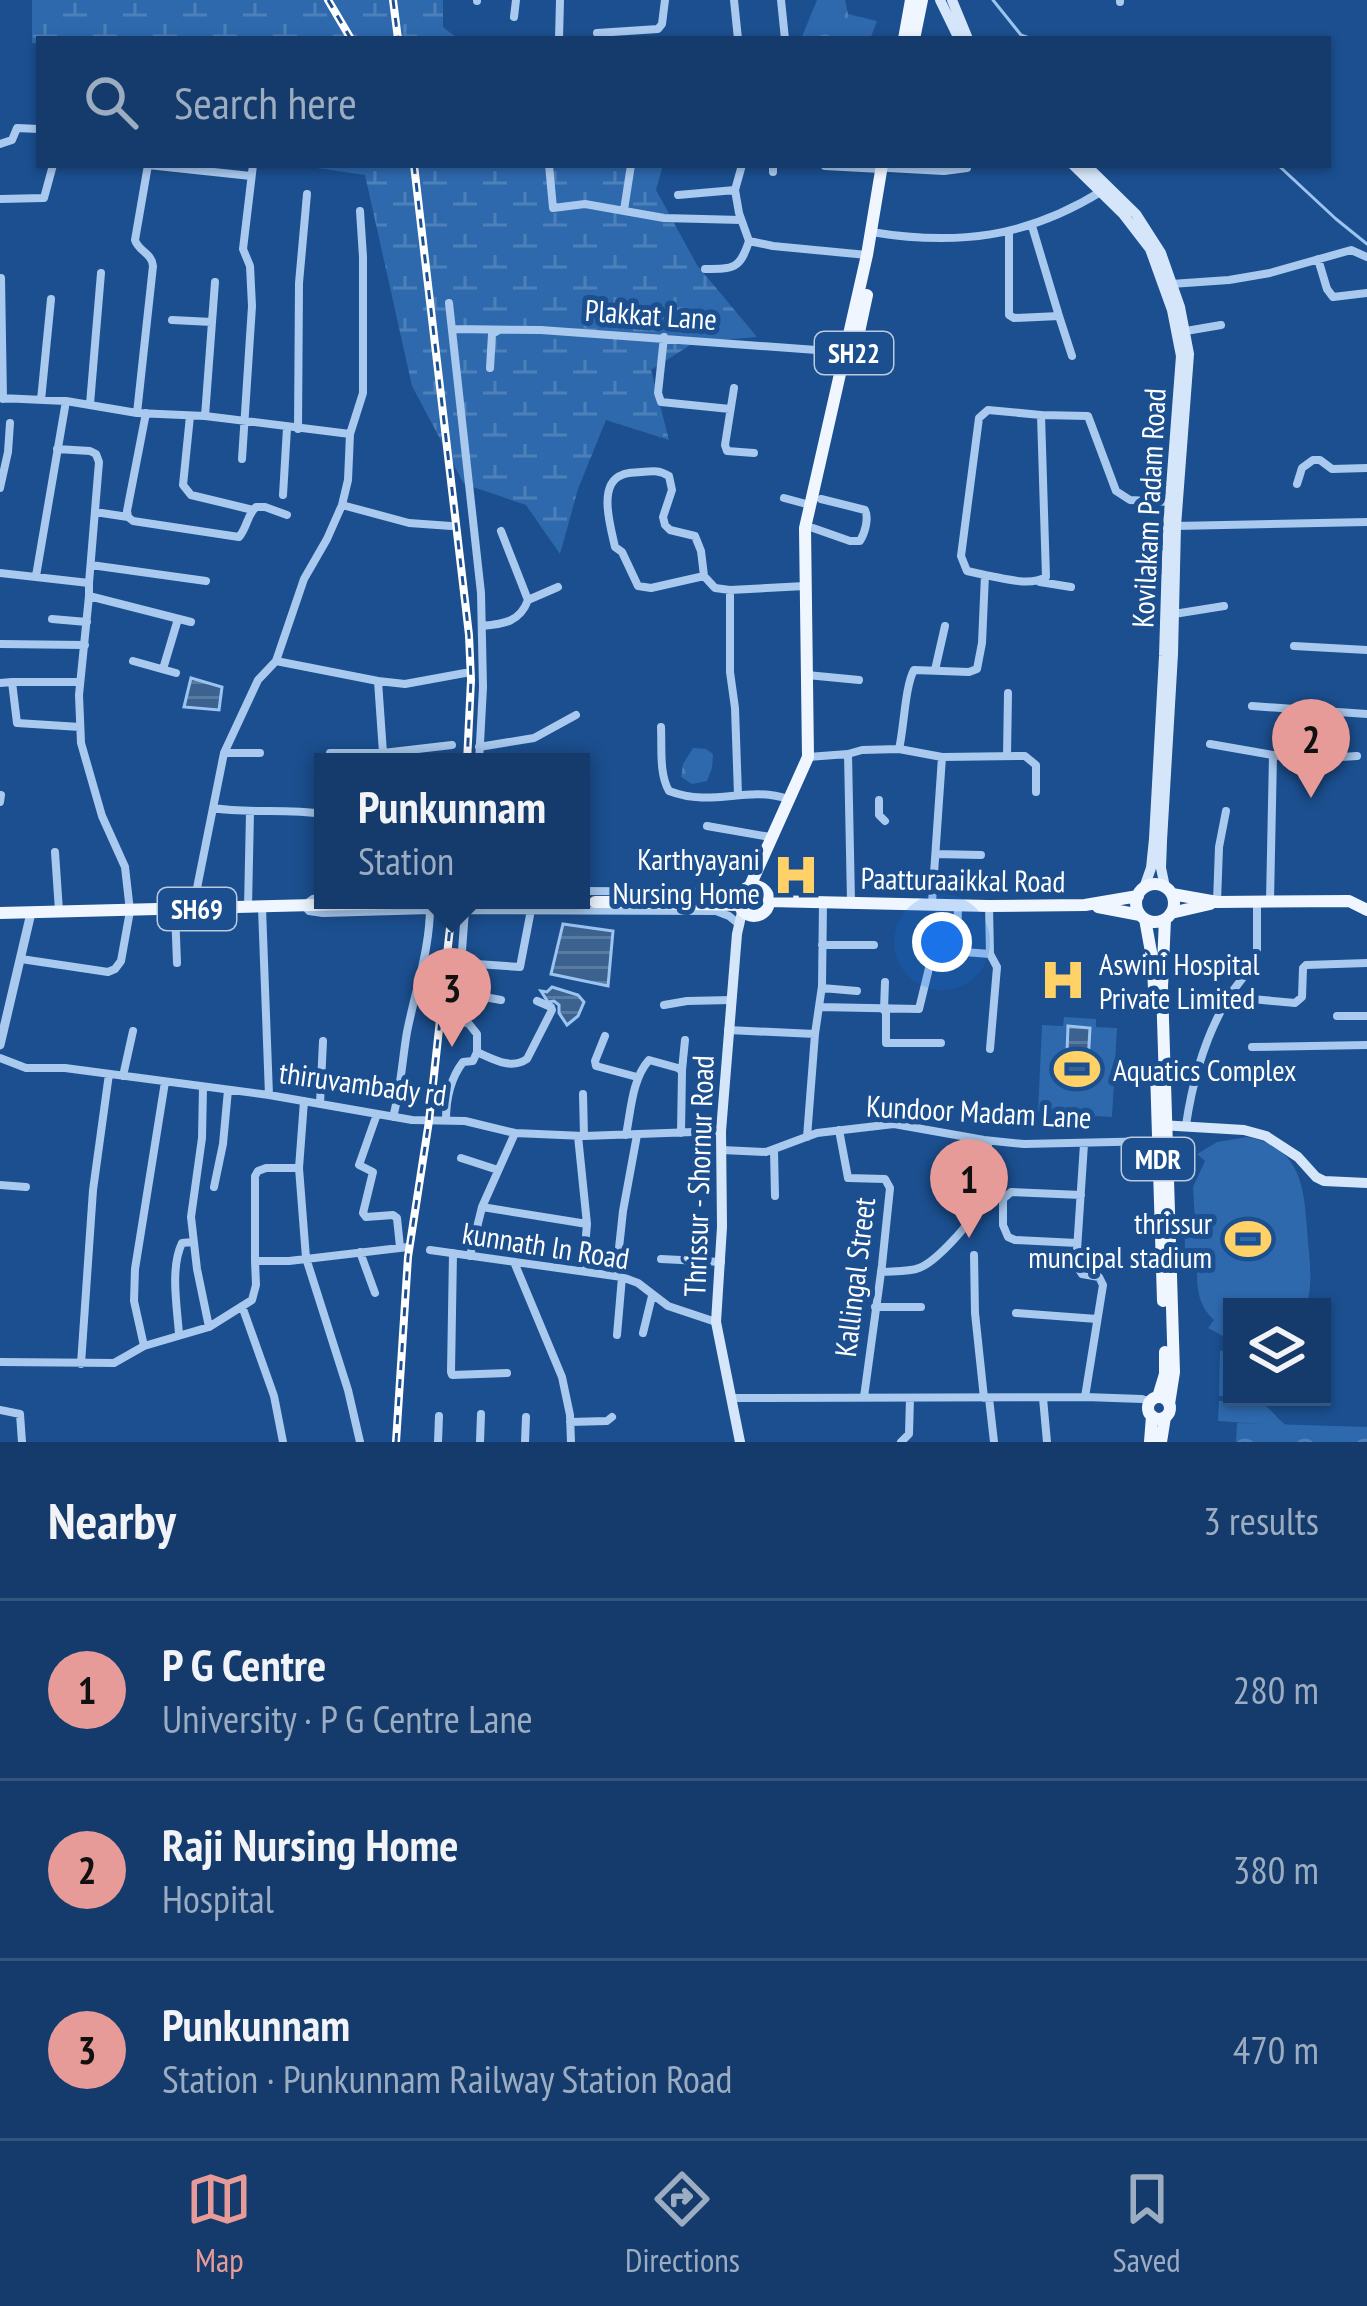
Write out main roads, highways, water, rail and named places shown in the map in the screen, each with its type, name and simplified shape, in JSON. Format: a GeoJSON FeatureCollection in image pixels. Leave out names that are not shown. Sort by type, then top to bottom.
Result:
{"type":"FeatureCollection","features":[{"type":"Feature","properties":{"kind":"main road"},"geometry":{"type":"LineString","coordinates":[[904,36],[910,0]]}},
{"type":"Feature","properties":{"kind":"main road"},"geometry":{"type":"LineString","coordinates":[[915,36],[922,0]]}},
{"type":"Feature","properties":{"kind":"main road"},"geometry":{"type":"LineString","coordinates":[[940,0],[962,36]]}},
{"type":"Feature","properties":{"kind":"main road"},"geometry":{"type":"LineString","coordinates":[[952,0],[963,36]]}},
{"type":"Feature","properties":{"kind":"main road","name":"SH22"},"geometry":{"type":"LineString","coordinates":[[742,903],[808,757],[810,533],[805,528],[816,502],[862,321],[885,168]]}},
{"type":"Feature","properties":{"kind":"main road","name":"Kovilakam Padam Road"},"geometry":{"type":"LineString","coordinates":[[1076,168],[1105,189]]}},
{"type":"Feature","properties":{"kind":"main road","name":"Kovilakam Padam Road"},"geometry":{"type":"LineString","coordinates":[[1088,168],[1150,248],[1186,331],[1189,376],[1172,526],[1154,839],[1151,868],[1141,892]]}},
{"type":"Feature","properties":{"kind":"main road","name":"SH22"},"geometry":{"type":"LineString","coordinates":[[816,502],[874,232]]}},
{"type":"Feature","properties":{"kind":"main road","name":"Kovilakam Padam Road"},"geometry":{"type":"LineString","coordinates":[[1168,284],[1181,356],[1170,502],[1174,614],[1161,868],[1169,891]]}},
{"type":"Feature","properties":{"kind":"main road","name":"SH69"},"geometry":{"type":"LineString","coordinates":[[1085,904],[1141,892],[1155,884],[1217,902],[1349,901],[1367,910]]}},
{"type":"Feature","properties":{"kind":"main road"},"geometry":{"type":"LineString","coordinates":[[742,903],[761,887],[769,901]]}},
{"type":"Feature","properties":{"kind":"main road"},"geometry":{"type":"LineString","coordinates":[[1168,916],[1174,907],[1169,891]]}},
{"type":"Feature","properties":{"kind":"main road"},"geometry":{"type":"LineString","coordinates":[[1141,892],[1137,909],[1143,917]]}},
{"type":"Feature","properties":{"kind":"main road","name":"SH69"},"geometry":{"type":"LineString","coordinates":[[590,897],[742,903],[754,916],[769,901]]}},
{"type":"Feature","properties":{"kind":"main road","name":"Paatturaaikkal Road"},"geometry":{"type":"LineString","coordinates":[[769,901],[1085,904]]}},
{"type":"Feature","properties":{"kind":"main road","name":"SH69"},"geometry":{"type":"LineString","coordinates":[[1085,904],[1155,922],[1217,902]]}},
{"type":"Feature","properties":{"kind":"main road","name":"Thrissur - Shornur Road"},"geometry":{"type":"LineString","coordinates":[[740,1442],[716,1322],[721,1131],[742,903]]}},
{"type":"Feature","properties":{"kind":"main road","name":"SH69"},"geometry":{"type":"LineString","coordinates":[[0,913],[314,905]]}},
{"type":"Feature","properties":{"kind":"main road","name":"MDR"},"geometry":{"type":"LineString","coordinates":[[1159,1407],[1174,1372],[1160,1070],[1159,990],[1168,916]]}},
{"type":"Feature","properties":{"kind":"main road","name":"MDR"},"geometry":{"type":"LineString","coordinates":[[1143,917],[1159,990]]}},
{"type":"Feature","properties":{"kind":"main road"},"geometry":{"type":"LineString","coordinates":[[1161,1125],[1267,1136],[1283,1144],[1316,1178],[1367,1183]]}},
{"type":"Feature","properties":{"kind":"main road"},"geometry":{"type":"LineString","coordinates":[[1150,1442],[1159,1407]]}},
{"type":"Feature","properties":{"kind":"main road"},"geometry":{"type":"LineString","coordinates":[[1159,1407],[1161,1442]]}},
{"type":"Feature","properties":{"kind":"waterway"},"geometry":{"type":"LineString","coordinates":[[993,0],[1024,36]]}},
{"type":"Feature","properties":{"kind":"waterway"},"geometry":{"type":"LineString","coordinates":[[1281,168],[1367,244]]}},
{"type":"Feature","properties":{"kind":"railway"},"geometry":{"type":"LineString","coordinates":[[328,0],[349,36]]}},
{"type":"Feature","properties":{"kind":"railway"},"geometry":{"type":"LineString","coordinates":[[393,0],[398,36]]}},
{"type":"Feature","properties":{"kind":"railway"},"geometry":{"type":"LineString","coordinates":[[414,168],[469,635],[467,753]]}},
{"type":"Feature","properties":{"kind":"railway"},"geometry":{"type":"LineString","coordinates":[[396,1442],[408,1257],[429,1121],[452,909]]}},
{"type":"Feature","properties":{"kind":"place","name":"Raji Nursing Home"},"geometry":{"type":"Point","coordinates":[1311,798]}},
{"type":"Feature","properties":{"kind":"place","name":"Karthyayani Nursing Home"},"geometry":{"type":"Point","coordinates":[796,875]}},
{"type":"Feature","properties":{"kind":"place","name":"Aswini Hospital Private Limited"},"geometry":{"type":"Point","coordinates":[1063,980]}},
{"type":"Feature","properties":{"kind":"place","name":"Punkunnam"},"geometry":{"type":"Point","coordinates":[452,1047]}},
{"type":"Feature","properties":{"kind":"place","name":"Aquatics Complex"},"geometry":{"type":"Point","coordinates":[1077,1069]}},
{"type":"Feature","properties":{"kind":"place","name":"P G Centre"},"geometry":{"type":"Point","coordinates":[969,1238]}},
{"type":"Feature","properties":{"kind":"place","name":"thrissur muncipal stadium"},"geometry":{"type":"Point","coordinates":[1248,1239]}}]}
